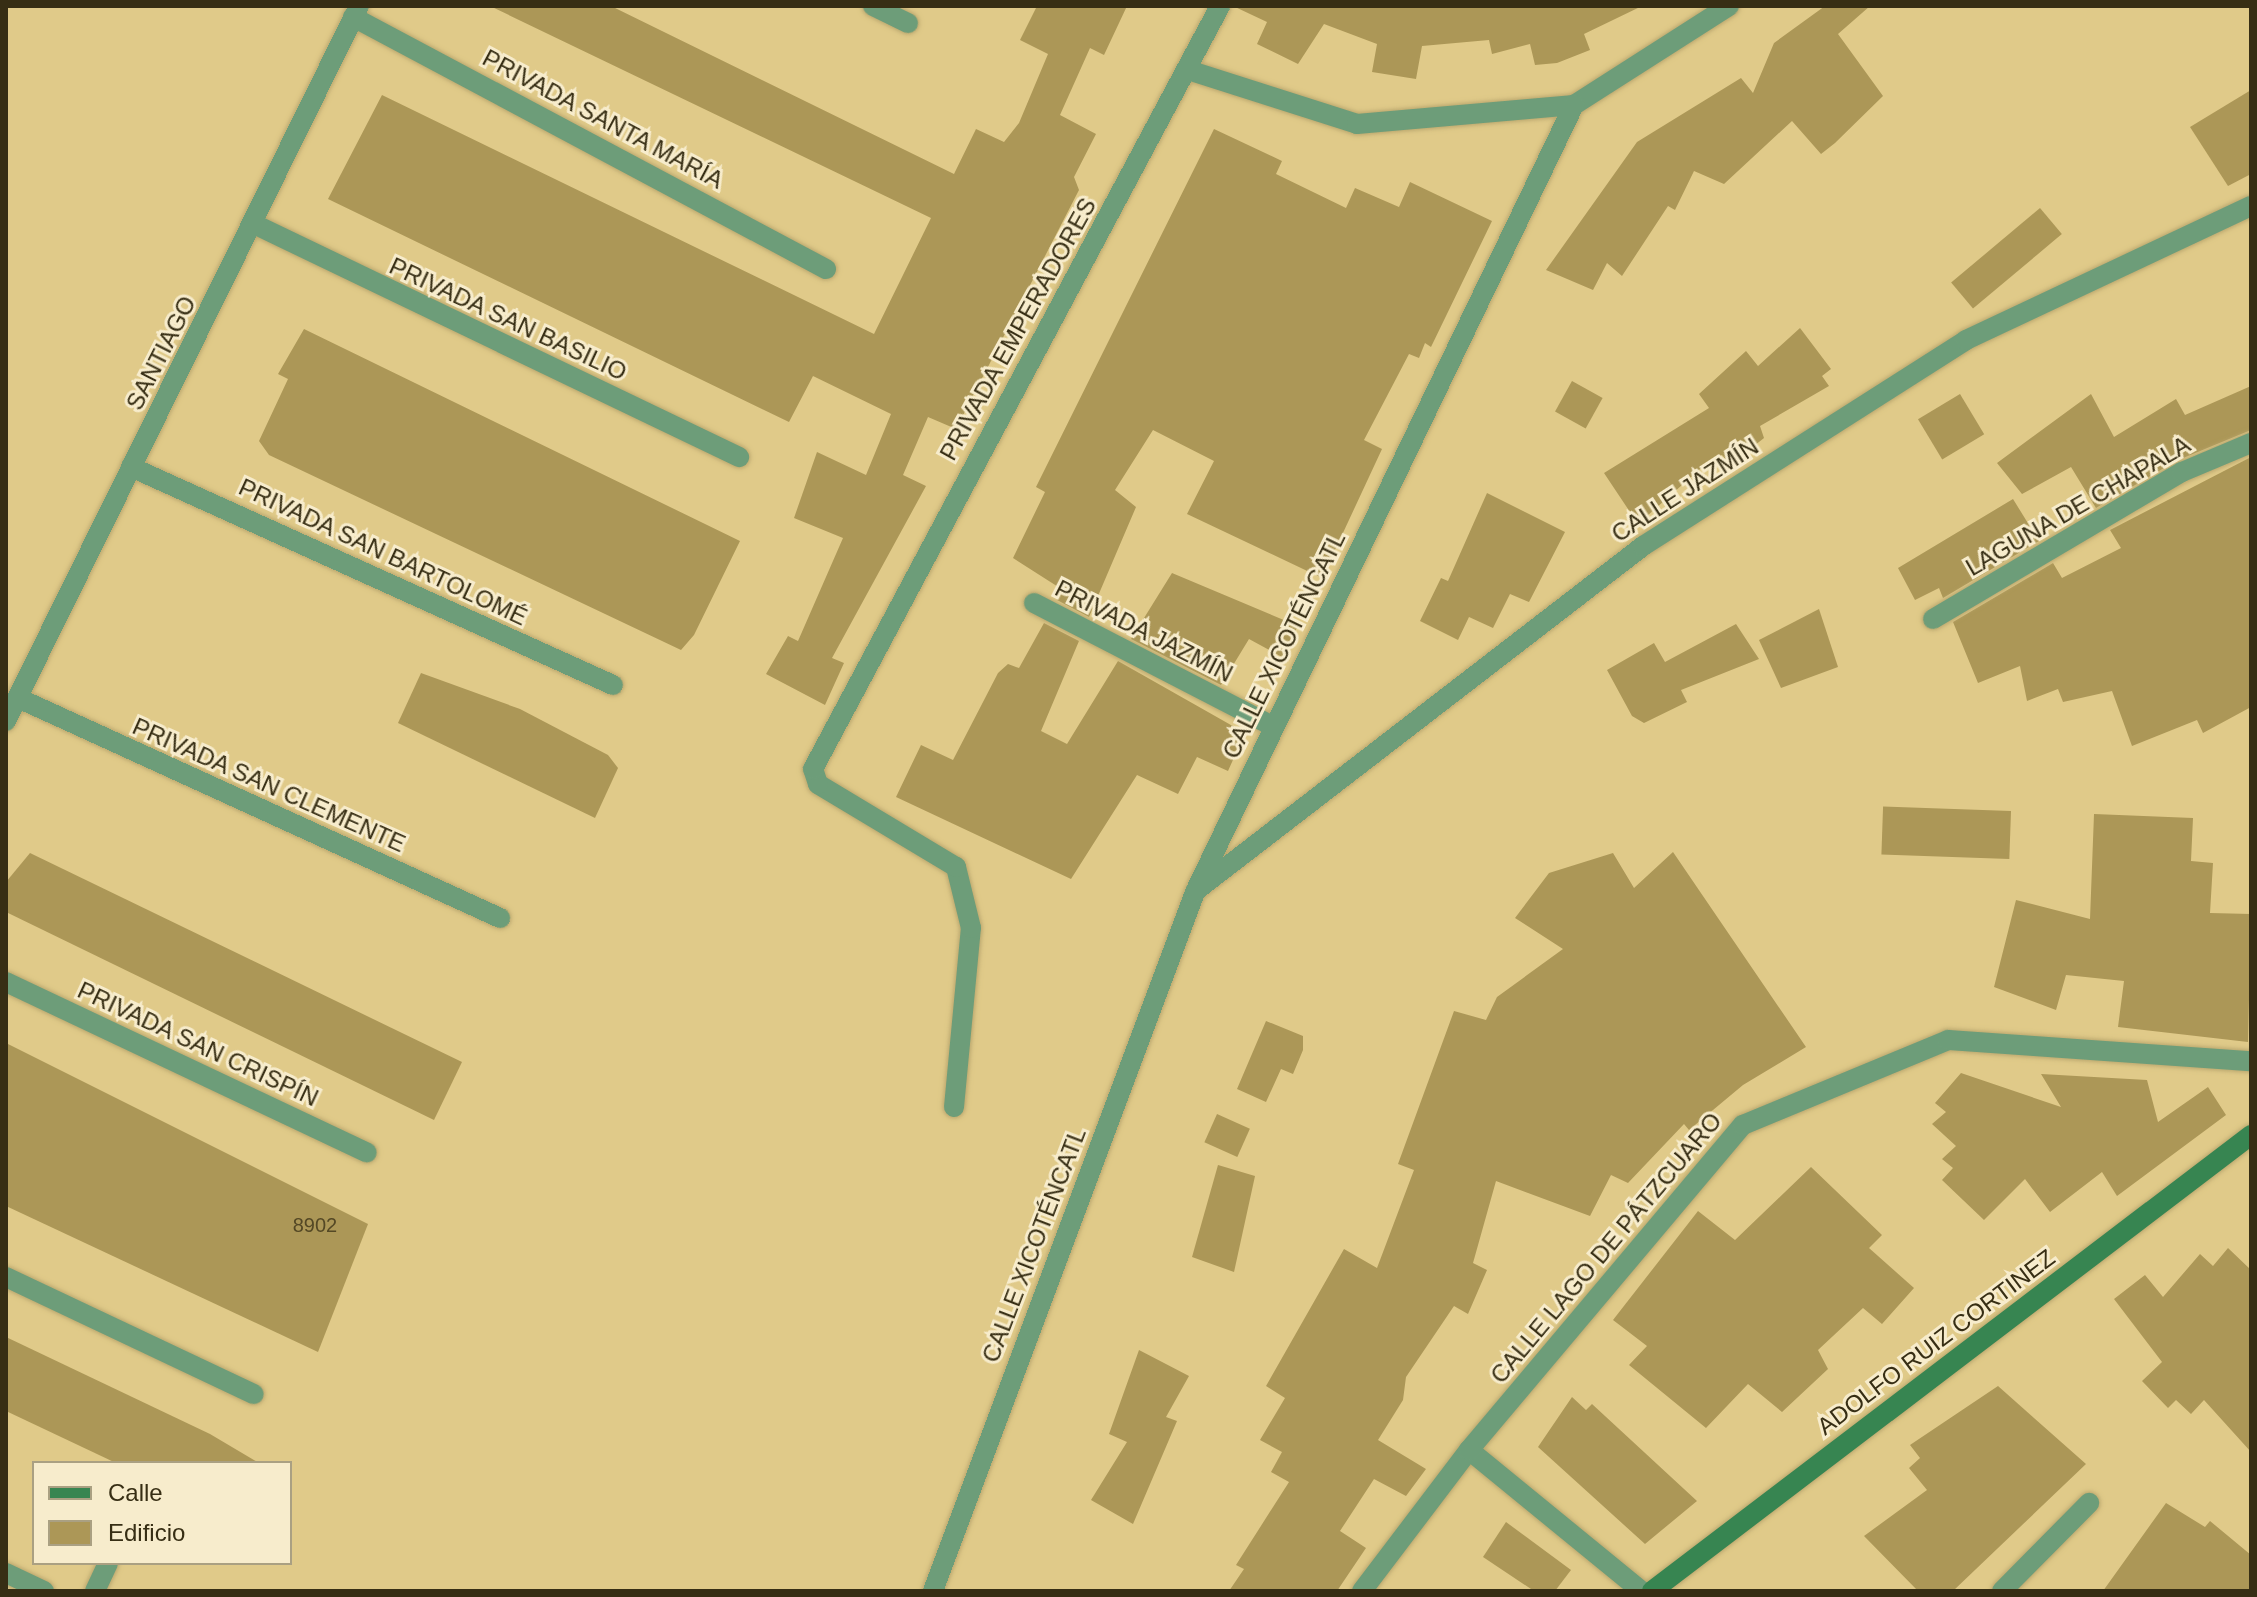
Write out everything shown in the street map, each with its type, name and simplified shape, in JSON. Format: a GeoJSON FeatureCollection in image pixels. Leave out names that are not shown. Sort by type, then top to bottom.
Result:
{"type":"FeatureCollection","features":[{"type":"Feature","properties":{"kind":"street"},"geometry":{"type":"LineString","coordinates":[[873,6],[908,23]]}},
{"type":"Feature","properties":{"kind":"street","name":"PRIVADA EMPERADORES"},"geometry":{"type":"LineString","coordinates":[[954,1107],[971,928],[956,867],[818,784],[813,769],[859,675],[1220,6]]}},
{"type":"Feature","properties":{"kind":"street"},"geometry":{"type":"LineString","coordinates":[[1188,70],[1357,124],[1574,105],[1729,6]]}},
{"type":"Feature","properties":{"kind":"street","name":"SANTIAGO"},"geometry":{"type":"LineString","coordinates":[[6,721],[131,467],[256,225],[356,12]]}},
{"type":"Feature","properties":{"kind":"street","name":"PRIVADA SANTA MARÍA"},"geometry":{"type":"LineString","coordinates":[[356,12],[826,269]]}},
{"type":"Feature","properties":{"kind":"street","name":"CALLE XICOTÉNCATL"},"geometry":{"type":"LineString","coordinates":[[933,1591],[1195,892],[1574,105]]}},
{"type":"Feature","properties":{"kind":"street","name":"CALLE JAZMÍN"},"geometry":{"type":"LineString","coordinates":[[1195,892],[1643,546],[1966,340],[2251,206]]}},
{"type":"Feature","properties":{"kind":"street","name":"PRIVADA SAN BASILIO"},"geometry":{"type":"LineString","coordinates":[[256,225],[739,457]]}},
{"type":"Feature","properties":{"kind":"street","name":"LAGUNA DE CHAPALA"},"geometry":{"type":"LineString","coordinates":[[1933,619],[2182,472],[2251,443]]}},
{"type":"Feature","properties":{"kind":"street","name":"PRIVADA SAN BARTOLOMÉ"},"geometry":{"type":"LineString","coordinates":[[131,467],[613,685]]}},
{"type":"Feature","properties":{"kind":"street","name":"PRIVADA JAZMÍN"},"geometry":{"type":"LineString","coordinates":[[1034,603],[1274,727]]}},
{"type":"Feature","properties":{"kind":"street","name":"PRIVADA SAN CLEMENTE"},"geometry":{"type":"LineString","coordinates":[[18,698],[500,918]]}},
{"type":"Feature","properties":{"kind":"street","name":"PRIVADA SAN CRISPÍN"},"geometry":{"type":"LineString","coordinates":[[6,982],[367,1153]]}},
{"type":"Feature","properties":{"kind":"street","name":"CALLE LAGO DE PÁTZCUARO"},"geometry":{"type":"LineString","coordinates":[[1362,1591],[1469,1450],[1743,1125],[1948,1040],[2251,1061]]}},
{"type":"Feature","properties":{"kind":"street","name":"ADOLFO RUIZ CORTINEZ"},"geometry":{"type":"LineString","coordinates":[[1652,1591],[2251,1135]]}},
{"type":"Feature","properties":{"kind":"street"},"geometry":{"type":"LineString","coordinates":[[6,1277],[254,1394]]}},
{"type":"Feature","properties":{"kind":"street"},"geometry":{"type":"LineString","coordinates":[[1469,1450],[1641,1591]]}},
{"type":"Feature","properties":{"kind":"street"},"geometry":{"type":"LineString","coordinates":[[2002,1591],[2089,1503]]}},
{"type":"Feature","properties":{"kind":"street"},"geometry":{"type":"LineString","coordinates":[[95,1591],[107,1565]]}},
{"type":"Feature","properties":{"kind":"street"},"geometry":{"type":"LineString","coordinates":[[6,1573],[44,1591]]}},
{"type":"Feature","properties":{"kind":"building"},"geometry":{"type":"Polygon","coordinates":[[[490,6],[611,6],[954,174],[976,129],[1004,142],[1019,123],[1048,54],[1020,40],[1037,6],[1127,6],[1104,55],[1090,48],[1060,115],[1096,134],[1074,177],[1079,190],[956,429],[928,417],[903,475],[926,486],[832,658],[844,663],[825,705],[766,674],[788,636],[798,641],[843,538],[794,518],[817,452],[866,475],[891,414],[813,376],[789,422],[328,199],[382,95],[874,334],[931,218],[490,6]]]}},
{"type":"Feature","properties":{"kind":"building"},"geometry":{"type":"Polygon","coordinates":[[[1233,6],[1642,6],[1584,34],[1590,50],[1557,63],[1535,65],[1530,44],[1492,54],[1489,40],[1422,46],[1416,79],[1372,72],[1377,44],[1324,24],[1298,64],[1257,44],[1267,22],[1233,6]]]}},
{"type":"Feature","properties":{"kind":"building"},"geometry":{"type":"Polygon","coordinates":[[[1825,6],[1870,6],[1838,34],[1883,96],[1835,143],[1821,154],[1792,121],[1724,184],[1694,171],[1675,210],[1668,206],[1622,276],[1607,263],[1593,290],[1546,270],[1637,142],[1741,78],[1753,93],[1774,43],[1825,6]]]}},
{"type":"Feature","properties":{"kind":"building"},"geometry":{"type":"Polygon","coordinates":[[[2251,90],[2251,174],[2228,186],[2190,127],[2251,90]]]}},
{"type":"Feature","properties":{"kind":"building"},"geometry":{"type":"Polygon","coordinates":[[[1214,129],[1282,161],[1276,174],[1346,208],[1355,188],[1399,207],[1410,182],[1492,221],[1431,347],[1425,343],[1419,358],[1409,354],[1364,440],[1382,449],[1322,578],[1187,514],[1214,461],[1153,430],[1115,490],[1136,507],[1089,617],[1057,600],[1063,590],[1013,558],[1045,492],[1036,487],[1214,129]]]}},
{"type":"Feature","properties":{"kind":"building"},"geometry":{"type":"Polygon","coordinates":[[[2040,208],[2062,234],[1973,309],[1951,283],[2040,208]]]}},
{"type":"Feature","properties":{"kind":"building"},"geometry":{"type":"Polygon","coordinates":[[[1800,328],[1831,369],[1822,376],[1829,386],[1760,426],[1764,438],[1730,465],[1722,455],[1708,462],[1638,524],[1604,473],[1709,408],[1699,394],[1746,351],[1758,366],[1800,328]]]}},
{"type":"Feature","properties":{"kind":"building"},"geometry":{"type":"Polygon","coordinates":[[[304,329],[740,541],[694,635],[681,650],[269,455],[259,441],[288,379],[278,374],[304,329]]]}},
{"type":"Feature","properties":{"kind":"building"},"geometry":{"type":"Polygon","coordinates":[[[1572,381],[1603,398],[1586,429],[1555,412],[1572,381]]]}},
{"type":"Feature","properties":{"kind":"building"},"geometry":{"type":"Polygon","coordinates":[[[2251,386],[2251,430],[2176,461],[2096,508],[2071,467],[2022,494],[1997,463],[2091,394],[2114,437],[2176,399],[2185,415],[2251,386]]]}},
{"type":"Feature","properties":{"kind":"building"},"geometry":{"type":"Polygon","coordinates":[[[1960,394],[1984,434],[1942,460],[1918,419],[1960,394]]]}},
{"type":"Feature","properties":{"kind":"building"},"geometry":{"type":"Polygon","coordinates":[[[2251,457],[2251,707],[2203,733],[2197,720],[2132,746],[2112,691],[2063,702],[2058,689],[2027,701],[2020,666],[1978,683],[1953,622],[2053,563],[2062,578],[2121,548],[2110,530],[2251,457]]]}},
{"type":"Feature","properties":{"kind":"building"},"geometry":{"type":"Polygon","coordinates":[[[1487,493],[1565,532],[1529,602],[1510,594],[1493,628],[1469,617],[1458,640],[1420,621],[1441,578],[1448,581],[1487,493]]]}},
{"type":"Feature","properties":{"kind":"building"},"geometry":{"type":"Polygon","coordinates":[[[2013,499],[2039,541],[1943,598],[1939,588],[1915,600],[1898,568],[2013,499]]]}},
{"type":"Feature","properties":{"kind":"building"},"geometry":{"type":"Polygon","coordinates":[[[1172,573],[1298,626],[1282,657],[1249,639],[1221,685],[1131,639],[1172,573]]]}},
{"type":"Feature","properties":{"kind":"building"},"geometry":{"type":"Polygon","coordinates":[[[1819,609],[1838,667],[1781,688],[1759,640],[1819,609]]]}},
{"type":"Feature","properties":{"kind":"building"},"geometry":{"type":"Polygon","coordinates":[[[1044,623],[1079,641],[1041,731],[1067,744],[1118,661],[1245,733],[1228,771],[1197,757],[1178,794],[1137,775],[1071,879],[896,797],[921,745],[953,760],[998,673],[1008,664],[1019,668],[1044,623]]]}},
{"type":"Feature","properties":{"kind":"building"},"geometry":{"type":"Polygon","coordinates":[[[1736,624],[1759,659],[1681,690],[1687,702],[1644,723],[1632,716],[1607,670],[1654,643],[1665,662],[1736,624]]]}},
{"type":"Feature","properties":{"kind":"building"},"geometry":{"type":"Polygon","coordinates":[[[421,673],[520,709],[608,755],[618,768],[595,818],[398,723],[421,673]]]}},
{"type":"Feature","properties":{"kind":"building"},"geometry":{"type":"Polygon","coordinates":[[[1883,807],[2011,811],[2009,859],[1881,855],[1883,807]]]}},
{"type":"Feature","properties":{"kind":"building"},"geometry":{"type":"Polygon","coordinates":[[[2094,814],[2193,818],[2191,861],[2213,863],[2210,913],[2251,914],[2248,1042],[2118,1027],[2124,981],[2066,975],[2056,1010],[1994,987],[2016,900],[2090,919],[2094,814]]]}},
{"type":"Feature","properties":{"kind":"building"},"geometry":{"type":"Polygon","coordinates":[[[1673,852],[1806,1047],[1743,1085],[1689,1130],[1684,1124],[1628,1183],[1611,1175],[1590,1216],[1496,1181],[1473,1263],[1487,1270],[1468,1314],[1454,1306],[1406,1377],[1403,1400],[1378,1440],[1426,1469],[1406,1496],[1374,1479],[1340,1531],[1366,1548],[1337,1591],[1229,1591],[1244,1569],[1236,1565],[1289,1482],[1271,1472],[1282,1452],[1260,1440],[1285,1398],[1266,1386],[1344,1249],[1377,1268],[1414,1170],[1398,1164],[1454,1011],[1486,1020],[1497,997],[1563,949],[1515,918],[1549,873],[1613,853],[1634,888],[1673,852]]]}},
{"type":"Feature","properties":{"kind":"building"},"geometry":{"type":"Polygon","coordinates":[[[30,853],[462,1062],[434,1120],[6,912],[6,882],[30,853]]]}},
{"type":"Feature","properties":{"kind":"building"},"geometry":{"type":"Polygon","coordinates":[[[1266,1021],[1303,1036],[1303,1050],[1293,1074],[1281,1069],[1266,1102],[1237,1089],[1266,1021]]]}},
{"type":"Feature","properties":{"kind":"building"},"geometry":{"type":"Polygon","coordinates":[[[6,1043],[368,1224],[318,1352],[6,1206],[6,1043]]]}},
{"type":"Feature","properties":{"kind":"building"},"geometry":{"type":"Polygon","coordinates":[[[1961,1073],[2061,1107],[2041,1074],[2147,1080],[2158,1122],[2208,1087],[2226,1115],[2117,1196],[2102,1172],[2050,1212],[2025,1179],[1984,1220],[1942,1180],[1953,1168],[1942,1159],[1956,1146],[1932,1124],[1946,1112],[1935,1103],[1961,1073]]]}},
{"type":"Feature","properties":{"kind":"building"},"geometry":{"type":"Polygon","coordinates":[[[1217,1114],[1250,1129],[1237,1157],[1204,1142],[1217,1114]]]}},
{"type":"Feature","properties":{"kind":"building"},"geometry":{"type":"Polygon","coordinates":[[[1218,1165],[1255,1176],[1234,1272],[1192,1257],[1218,1165]]]}},
{"type":"Feature","properties":{"kind":"building"},"geometry":{"type":"Polygon","coordinates":[[[1811,1167],[1882,1235],[1869,1248],[1914,1288],[1882,1324],[1863,1308],[1818,1350],[1828,1369],[1782,1412],[1748,1384],[1706,1428],[1629,1365],[1647,1346],[1613,1320],[1698,1211],[1735,1240],[1811,1167]]]}},
{"type":"Feature","properties":{"kind":"building"},"geometry":{"type":"Polygon","coordinates":[[[2228,1248],[2251,1270],[2251,1452],[2204,1400],[2191,1414],[2176,1400],[2168,1408],[2142,1381],[2162,1362],[2114,1299],[2145,1275],[2163,1297],[2200,1254],[2213,1266],[2228,1248]]]}},
{"type":"Feature","properties":{"kind":"building"},"geometry":{"type":"Polygon","coordinates":[[[6,1337],[210,1434],[256,1461],[112,1461],[6,1411],[6,1337]]]}},
{"type":"Feature","properties":{"kind":"building"},"geometry":{"type":"Polygon","coordinates":[[[1139,1350],[1189,1376],[1166,1417],[1177,1421],[1133,1524],[1091,1500],[1127,1442],[1109,1434],[1139,1350]]]}},
{"type":"Feature","properties":{"kind":"building"},"geometry":{"type":"Polygon","coordinates":[[[1998,1386],[2086,1464],[1953,1591],[1918,1591],[1864,1536],[1927,1490],[1909,1468],[1920,1458],[1910,1445],[1998,1386]]]}},
{"type":"Feature","properties":{"kind":"building"},"geometry":{"type":"Polygon","coordinates":[[[1572,1397],[1586,1410],[1592,1404],[1697,1501],[1645,1544],[1538,1447],[1572,1397]]]}},
{"type":"Feature","properties":{"kind":"building"},"geometry":{"type":"Polygon","coordinates":[[[2166,1503],[2205,1527],[2210,1521],[2251,1555],[2251,1591],[2103,1591],[2166,1503]]]}},
{"type":"Feature","properties":{"kind":"building"},"geometry":{"type":"Polygon","coordinates":[[[1506,1522],[1571,1570],[1555,1591],[1534,1591],[1483,1557],[1506,1522]]]}}]}
